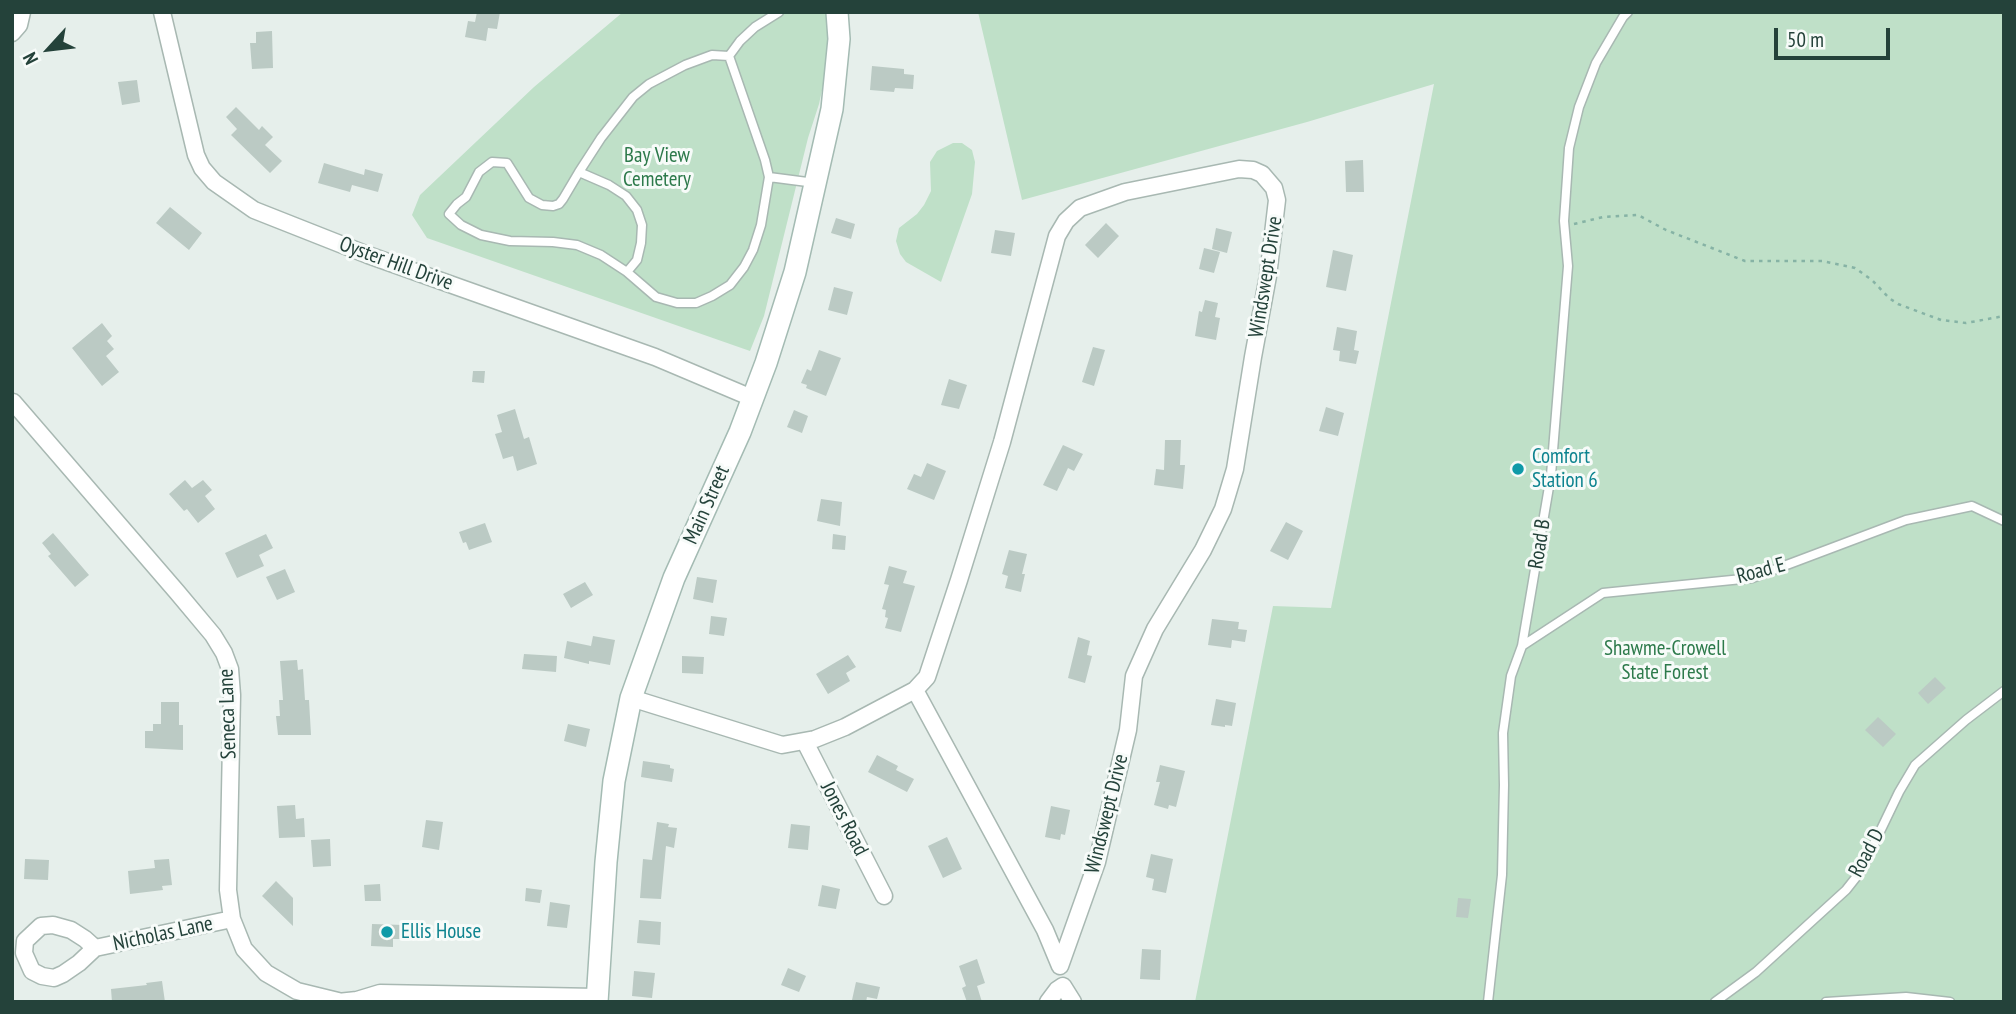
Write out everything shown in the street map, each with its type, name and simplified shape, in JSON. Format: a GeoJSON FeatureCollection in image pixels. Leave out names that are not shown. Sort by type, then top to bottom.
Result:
{"type":"FeatureCollection","features":[{"type":"Feature","properties":{"kind":"main road","name":"Main Street"},"geometry":{"type":"LineString","coordinates":[[597,999],[614,781],[631,698],[674,578],[740,432],[766,363],[795,272],[834,96],[839,39],[837,12]]}},
{"type":"Feature","properties":{"kind":"street"},"geometry":{"type":"LineString","coordinates":[[12,33],[19,25],[22,12]]}},
{"type":"Feature","properties":{"kind":"street","name":"Oyster Hill Drive"},"geometry":{"type":"LineString","coordinates":[[162,12],[196,155],[202,168],[214,182],[254,210],[368,255],[655,357],[752,398]]}},
{"type":"Feature","properties":{"kind":"street","name":"Windswept Drive"},"geometry":{"type":"LineString","coordinates":[[1060,966],[1097,862],[1128,730],[1134,676],[1156,629],[1203,550],[1223,509],[1235,469],[1268,276],[1277,200],[1274,188],[1262,174],[1253,170],[1239,169],[1125,192],[1080,208],[1066,221],[1057,236],[1002,442],[959,580],[927,677],[915,690],[1045,930],[1060,966],[1063,986],[1073,1002]]}},
{"type":"Feature","properties":{"kind":"street","name":"Seneca Lane"},"geometry":{"type":"LineString","coordinates":[[13,402],[177,592],[213,635],[224,653],[230,669],[232,695],[228,890],[232,919],[244,949],[266,973],[297,991],[338,1002]]}},
{"type":"Feature","properties":{"kind":"street"},"geometry":{"type":"LineString","coordinates":[[631,698],[782,745],[805,741],[845,727],[915,690]]}},
{"type":"Feature","properties":{"kind":"street","name":"Jones Road"},"geometry":{"type":"LineString","coordinates":[[805,741],[884,897]]}},
{"type":"Feature","properties":{"kind":"street","name":"Nicholas Lane"},"geometry":{"type":"LineString","coordinates":[[95,948],[232,919]]}},
{"type":"Feature","properties":{"kind":"street"},"geometry":{"type":"LineString","coordinates":[[1048,1002],[1063,986]]}},
{"type":"Feature","properties":{"kind":"street"},"geometry":{"type":"LineString","coordinates":[[338,1002],[380,993],[597,999]]}},
{"type":"Feature","properties":{"kind":"lane"},"geometry":{"type":"LineString","coordinates":[[729,56],[755,27],[779,12]]}},
{"type":"Feature","properties":{"kind":"lane","name":"Road B"},"geometry":{"type":"LineString","coordinates":[[1488,1002],[1502,875],[1503,733],[1511,676],[1522,646],[1551,475],[1568,266],[1564,226],[1569,148],[1579,107],[1596,63],[1628,12]]}},
{"type":"Feature","properties":{"kind":"lane"},"geometry":{"type":"LineString","coordinates":[[712,55],[729,56],[769,177],[761,225],[753,250],[730,285],[696,303],[677,303],[656,298],[627,272],[601,255],[577,245],[510,241],[481,235],[461,225],[449,214],[466,197],[479,173],[492,162],[507,163],[529,198],[542,205],[554,206],[563,199],[601,138],[633,97],[649,84],[685,65],[712,55]]}},
{"type":"Feature","properties":{"kind":"lane"},"geometry":{"type":"LineString","coordinates":[[579,172],[610,185],[626,196],[637,210],[642,225],[641,243],[637,260],[627,272]]}},
{"type":"Feature","properties":{"kind":"lane"},"geometry":{"type":"LineString","coordinates":[[769,177],[815,183]]}},
{"type":"Feature","properties":{"kind":"lane","name":"Road E"},"geometry":{"type":"LineString","coordinates":[[1522,646],[1603,593],[1752,578],[1906,520],[1972,506],[2004,521]]}},
{"type":"Feature","properties":{"kind":"lane","name":"Road D"},"geometry":{"type":"LineString","coordinates":[[1715,1002],[1756,972],[1846,890],[1861,871],[1915,765],[2004,691]]}},
{"type":"Feature","properties":{"kind":"lane"},"geometry":{"type":"LineString","coordinates":[[1826,1002],[1906,997],[1950,1002]]}},
{"type":"Feature","properties":{"kind":"path"},"geometry":{"type":"LineString","coordinates":[[1564,226],[1603,217],[1638,215],[1666,230],[1745,261],[1822,261],[1855,268],[1872,279],[1898,304],[1941,320],[1966,323],[2004,316]]}},
{"type":"Feature","properties":{"kind":"green space","name":"Bay View Cemetery"},"geometry":{"type":"Polygon","coordinates":[[[623,12],[826,12],[827,68],[819,104],[808,138],[764,316],[750,351],[427,238],[412,215],[420,195],[534,87],[623,12]]]}},
{"type":"Feature","properties":{"kind":"green space","name":"Shawme-Crowell State Forest"},"geometry":{"type":"Polygon","coordinates":[[[978,12],[2004,12],[2004,1002],[1195,1002],[1273,606],[1331,608],[1434,84],[1307,122],[1022,200],[978,12]]]}},
{"type":"Feature","properties":{"kind":"green space"},"geometry":{"type":"Polygon","coordinates":[[[953,143],[962,143],[972,150],[975,162],[972,194],[941,282],[906,262],[896,241],[899,228],[917,214],[931,191],[930,162],[937,151],[953,143]]]}},
{"type":"Feature","properties":{"kind":"building"},"geometry":{"type":"Polygon","coordinates":[[[477,12],[500,12],[497,29],[488,28],[486,41],[465,37],[468,21],[475,22],[477,12]]]}},
{"type":"Feature","properties":{"kind":"building"},"geometry":{"type":"Polygon","coordinates":[[[272,31],[273,68],[252,69],[250,43],[256,43],[256,32],[272,31]]]}},
{"type":"Feature","properties":{"kind":"building"},"geometry":{"type":"Polygon","coordinates":[[[872,66],[904,69],[904,74],[914,75],[913,89],[895,88],[894,92],[870,90],[872,66]]]}},
{"type":"Feature","properties":{"kind":"building"},"geometry":{"type":"Polygon","coordinates":[[[137,80],[140,102],[122,105],[118,82],[137,80]]]}},
{"type":"Feature","properties":{"kind":"building"},"geometry":{"type":"Polygon","coordinates":[[[236,107],[259,130],[262,126],[273,137],[265,145],[282,161],[270,173],[231,135],[237,129],[226,117],[236,107]]]}},
{"type":"Feature","properties":{"kind":"building"},"geometry":{"type":"Polygon","coordinates":[[[1363,160],[1364,192],[1346,192],[1345,161],[1363,160]]]}},
{"type":"Feature","properties":{"kind":"building"},"geometry":{"type":"Polygon","coordinates":[[[324,163],[364,175],[365,169],[383,174],[378,192],[352,185],[350,192],[318,183],[324,163]]]}},
{"type":"Feature","properties":{"kind":"building"},"geometry":{"type":"Polygon","coordinates":[[[170,207],[202,233],[189,250],[156,223],[170,207]]]}},
{"type":"Feature","properties":{"kind":"building"},"geometry":{"type":"Polygon","coordinates":[[[836,218],[855,224],[851,239],[831,233],[836,218]]]}},
{"type":"Feature","properties":{"kind":"building"},"geometry":{"type":"Polygon","coordinates":[[[1106,223],[1119,236],[1098,258],[1085,245],[1106,223]]]}},
{"type":"Feature","properties":{"kind":"building"},"geometry":{"type":"Polygon","coordinates":[[[1216,228],[1232,232],[1227,253],[1212,249],[1216,228]]]}},
{"type":"Feature","properties":{"kind":"building"},"geometry":{"type":"Polygon","coordinates":[[[995,230],[1015,233],[1011,256],[991,253],[995,230]]]}},
{"type":"Feature","properties":{"kind":"building"},"geometry":{"type":"Polygon","coordinates":[[[1204,248],[1220,252],[1214,273],[1199,269],[1204,248]]]}},
{"type":"Feature","properties":{"kind":"building"},"geometry":{"type":"Polygon","coordinates":[[[1333,250],[1353,255],[1346,291],[1326,287],[1333,250]]]}},
{"type":"Feature","properties":{"kind":"building"},"geometry":{"type":"Polygon","coordinates":[[[834,287],[853,292],[847,315],[828,310],[834,287]]]}},
{"type":"Feature","properties":{"kind":"building"},"geometry":{"type":"Polygon","coordinates":[[[1205,300],[1218,303],[1215,317],[1220,318],[1216,340],[1195,336],[1199,311],[1202,312],[1205,300]]]}},
{"type":"Feature","properties":{"kind":"building"},"geometry":{"type":"Polygon","coordinates":[[[102,323],[112,336],[107,341],[114,349],[106,356],[119,372],[102,386],[72,348],[102,323]]]}},
{"type":"Feature","properties":{"kind":"building"},"geometry":{"type":"Polygon","coordinates":[[[1337,327],[1357,331],[1354,350],[1359,351],[1356,364],[1339,361],[1340,351],[1333,350],[1337,327]]]}},
{"type":"Feature","properties":{"kind":"building"},"geometry":{"type":"Polygon","coordinates":[[[1093,347],[1105,350],[1094,386],[1082,382],[1093,347]]]}},
{"type":"Feature","properties":{"kind":"building"},"geometry":{"type":"Polygon","coordinates":[[[819,350],[841,358],[826,396],[806,388],[807,385],[801,383],[807,369],[811,371],[819,350]]]}},
{"type":"Feature","properties":{"kind":"building"},"geometry":{"type":"Polygon","coordinates":[[[473,371],[485,371],[484,383],[472,382],[473,371]]]}},
{"type":"Feature","properties":{"kind":"building"},"geometry":{"type":"Polygon","coordinates":[[[949,379],[967,385],[959,409],[941,405],[949,379]]]}},
{"type":"Feature","properties":{"kind":"building"},"geometry":{"type":"Polygon","coordinates":[[[1326,407],[1344,413],[1338,436],[1319,431],[1326,407]]]}},
{"type":"Feature","properties":{"kind":"building"},"geometry":{"type":"Polygon","coordinates":[[[515,409],[524,439],[529,437],[537,464],[517,471],[513,456],[503,459],[495,434],[502,432],[497,415],[515,409]]]}},
{"type":"Feature","properties":{"kind":"building"},"geometry":{"type":"Polygon","coordinates":[[[794,410],[808,416],[802,433],[787,427],[794,410]]]}},
{"type":"Feature","properties":{"kind":"building"},"geometry":{"type":"Polygon","coordinates":[[[1165,440],[1181,440],[1180,465],[1185,465],[1183,489],[1154,485],[1156,469],[1164,470],[1165,440]]]}},
{"type":"Feature","properties":{"kind":"building"},"geometry":{"type":"Polygon","coordinates":[[[1063,445],[1083,454],[1074,471],[1068,468],[1057,491],[1043,485],[1063,445]]]}},
{"type":"Feature","properties":{"kind":"building"},"geometry":{"type":"Polygon","coordinates":[[[927,463],[946,471],[934,500],[907,489],[914,474],[921,477],[927,463]]]}},
{"type":"Feature","properties":{"kind":"building"},"geometry":{"type":"Polygon","coordinates":[[[185,480],[192,488],[203,480],[212,490],[205,496],[215,509],[198,523],[187,509],[184,511],[169,494],[185,480]]]}},
{"type":"Feature","properties":{"kind":"building"},"geometry":{"type":"Polygon","coordinates":[[[821,499],[842,502],[840,526],[817,521],[821,499]]]}},
{"type":"Feature","properties":{"kind":"building"},"geometry":{"type":"Polygon","coordinates":[[[1286,522],[1303,531],[1288,560],[1270,551],[1286,522]]]}},
{"type":"Feature","properties":{"kind":"building"},"geometry":{"type":"Polygon","coordinates":[[[485,523],[492,542],[469,550],[459,532],[485,523]]]}},
{"type":"Feature","properties":{"kind":"building"},"geometry":{"type":"Polygon","coordinates":[[[53,533],[89,575],[75,587],[48,556],[51,554],[42,543],[53,533]]]}},
{"type":"Feature","properties":{"kind":"building"},"geometry":{"type":"Polygon","coordinates":[[[266,534],[273,548],[259,555],[264,566],[237,578],[225,553],[266,534]]]}},
{"type":"Feature","properties":{"kind":"building"},"geometry":{"type":"Polygon","coordinates":[[[833,534],[846,536],[845,550],[832,549],[833,534]]]}},
{"type":"Feature","properties":{"kind":"building"},"geometry":{"type":"Polygon","coordinates":[[[1009,550],[1027,554],[1021,592],[1005,588],[1008,576],[1002,574],[1009,550]]]}},
{"type":"Feature","properties":{"kind":"building"},"geometry":{"type":"Polygon","coordinates":[[[889,566],[907,571],[903,583],[915,586],[901,632],[885,628],[888,618],[885,617],[886,610],[882,609],[889,585],[884,584],[889,566]]]}},
{"type":"Feature","properties":{"kind":"building"},"geometry":{"type":"Polygon","coordinates":[[[285,569],[295,592],[277,600],[266,577],[285,569]]]}},
{"type":"Feature","properties":{"kind":"building"},"geometry":{"type":"Polygon","coordinates":[[[697,577],[717,580],[713,603],[693,599],[697,577]]]}},
{"type":"Feature","properties":{"kind":"building"},"geometry":{"type":"Polygon","coordinates":[[[585,582],[593,595],[571,608],[563,594],[585,582]]]}},
{"type":"Feature","properties":{"kind":"building"},"geometry":{"type":"Polygon","coordinates":[[[711,616],[727,618],[724,636],[709,634],[711,616]]]}},
{"type":"Feature","properties":{"kind":"building"},"geometry":{"type":"Polygon","coordinates":[[[1212,619],[1239,622],[1238,629],[1247,630],[1245,642],[1232,640],[1231,648],[1208,645],[1212,619]]]}},
{"type":"Feature","properties":{"kind":"building"},"geometry":{"type":"Polygon","coordinates":[[[593,636],[615,640],[610,665],[589,661],[589,664],[564,658],[567,641],[591,646],[593,636]]]}},
{"type":"Feature","properties":{"kind":"building"},"geometry":{"type":"Polygon","coordinates":[[[1078,637],[1090,641],[1087,655],[1092,656],[1085,683],[1068,678],[1078,637]]]}},
{"type":"Feature","properties":{"kind":"building"},"geometry":{"type":"Polygon","coordinates":[[[524,654],[557,656],[556,672],[522,669],[524,654]]]}},
{"type":"Feature","properties":{"kind":"building"},"geometry":{"type":"Polygon","coordinates":[[[848,655],[856,667],[846,673],[850,681],[828,694],[816,674],[848,655]]]}},
{"type":"Feature","properties":{"kind":"building"},"geometry":{"type":"Polygon","coordinates":[[[682,656],[704,657],[703,674],[682,673],[682,656]]]}},
{"type":"Feature","properties":{"kind":"building"},"geometry":{"type":"Polygon","coordinates":[[[297,660],[298,670],[303,669],[305,700],[309,700],[311,735],[278,735],[276,716],[280,716],[279,700],[283,700],[280,661],[297,660]]]}},
{"type":"Feature","properties":{"kind":"building"},"geometry":{"type":"Polygon","coordinates":[[[1935,677],[1946,688],[1928,704],[1918,693],[1935,677]]]}},
{"type":"Feature","properties":{"kind":"building"},"geometry":{"type":"Polygon","coordinates":[[[1216,699],[1236,703],[1232,726],[1211,725],[1216,699]]]}},
{"type":"Feature","properties":{"kind":"building"},"geometry":{"type":"Polygon","coordinates":[[[161,702],[179,702],[183,750],[145,748],[145,731],[153,731],[153,724],[161,724],[161,702]]]}},
{"type":"Feature","properties":{"kind":"building"},"geometry":{"type":"Polygon","coordinates":[[[1878,717],[1896,734],[1883,747],[1865,730],[1878,717]]]}},
{"type":"Feature","properties":{"kind":"building"},"geometry":{"type":"Polygon","coordinates":[[[568,724],[590,729],[586,747],[564,741],[568,724]]]}},
{"type":"Feature","properties":{"kind":"building"},"geometry":{"type":"Polygon","coordinates":[[[877,755],[898,766],[896,770],[914,779],[907,792],[868,772],[877,755]]]}},
{"type":"Feature","properties":{"kind":"building"},"geometry":{"type":"Polygon","coordinates":[[[643,761],[670,765],[670,768],[674,769],[672,782],[641,777],[643,761]]]}},
{"type":"Feature","properties":{"kind":"building"},"geometry":{"type":"Polygon","coordinates":[[[1160,765],[1185,771],[1176,807],[1169,805],[1168,809],[1154,805],[1160,782],[1156,782],[1160,765]]]}},
{"type":"Feature","properties":{"kind":"building"},"geometry":{"type":"Polygon","coordinates":[[[295,805],[296,819],[304,818],[305,837],[279,838],[277,806],[295,805]]]}},
{"type":"Feature","properties":{"kind":"building"},"geometry":{"type":"Polygon","coordinates":[[[1051,806],[1070,810],[1065,835],[1061,834],[1060,840],[1045,837],[1051,806]]]}},
{"type":"Feature","properties":{"kind":"building"},"geometry":{"type":"Polygon","coordinates":[[[426,820],[443,822],[439,850],[422,847],[426,820]]]}},
{"type":"Feature","properties":{"kind":"building"},"geometry":{"type":"Polygon","coordinates":[[[657,822],[677,828],[674,848],[666,846],[661,899],[640,898],[643,859],[652,860],[657,822]]]}},
{"type":"Feature","properties":{"kind":"building"},"geometry":{"type":"Polygon","coordinates":[[[791,824],[810,826],[808,850],[788,848],[791,824]]]}},
{"type":"Feature","properties":{"kind":"building"},"geometry":{"type":"Polygon","coordinates":[[[947,837],[962,869],[943,878],[928,846],[947,837]]]}},
{"type":"Feature","properties":{"kind":"building"},"geometry":{"type":"Polygon","coordinates":[[[330,839],[331,866],[313,867],[311,840],[330,839]]]}},
{"type":"Feature","properties":{"kind":"building"},"geometry":{"type":"Polygon","coordinates":[[[1151,854],[1173,859],[1166,893],[1152,890],[1154,879],[1146,877],[1151,854]]]}},
{"type":"Feature","properties":{"kind":"building"},"geometry":{"type":"Polygon","coordinates":[[[25,859],[49,860],[48,880],[24,879],[25,859]]]}},
{"type":"Feature","properties":{"kind":"building"},"geometry":{"type":"Polygon","coordinates":[[[169,859],[172,885],[162,886],[163,890],[130,894],[128,871],[155,868],[154,860],[169,859]]]}},
{"type":"Feature","properties":{"kind":"building"},"geometry":{"type":"Polygon","coordinates":[[[276,881],[293,898],[293,926],[262,896],[276,881]]]}},
{"type":"Feature","properties":{"kind":"building"},"geometry":{"type":"Polygon","coordinates":[[[380,884],[381,901],[365,901],[364,885],[380,884]]]}},
{"type":"Feature","properties":{"kind":"building"},"geometry":{"type":"Polygon","coordinates":[[[822,885],[840,889],[836,909],[818,906],[822,885]]]}},
{"type":"Feature","properties":{"kind":"building"},"geometry":{"type":"Polygon","coordinates":[[[526,888],[542,890],[540,903],[525,901],[526,888]]]}},
{"type":"Feature","properties":{"kind":"building"},"geometry":{"type":"Polygon","coordinates":[[[1458,898],[1471,899],[1468,918],[1456,917],[1458,898]]]}},
{"type":"Feature","properties":{"kind":"building"},"geometry":{"type":"Polygon","coordinates":[[[550,902],[570,905],[567,928],[547,926],[550,902]]]}},
{"type":"Feature","properties":{"kind":"building"},"geometry":{"type":"Polygon","coordinates":[[[639,920],[661,922],[660,945],[637,943],[639,920]]]}},
{"type":"Feature","properties":{"kind":"building","name":"Ellis House"},"geometry":{"type":"Polygon","coordinates":[[[372,924],[404,925],[403,939],[393,939],[393,947],[371,946],[372,924]]]}},
{"type":"Feature","properties":{"kind":"building"},"geometry":{"type":"Polygon","coordinates":[[[1142,949],[1161,950],[1160,980],[1140,979],[1142,949]]]}},
{"type":"Feature","properties":{"kind":"building"},"geometry":{"type":"Polygon","coordinates":[[[977,959],[985,983],[977,986],[982,1002],[967,1002],[962,988],[966,986],[959,966],[977,959]]]}},
{"type":"Feature","properties":{"kind":"building"},"geometry":{"type":"Polygon","coordinates":[[[788,968],[806,976],[799,992],[781,985],[788,968]]]}},
{"type":"Feature","properties":{"kind":"building"},"geometry":{"type":"Polygon","coordinates":[[[634,971],[655,973],[652,998],[632,996],[634,971]]]}},
{"type":"Feature","properties":{"kind":"building"},"geometry":{"type":"Polygon","coordinates":[[[162,981],[165,1002],[112,1002],[111,989],[162,981]]]}},
{"type":"Feature","properties":{"kind":"building"},"geometry":{"type":"Polygon","coordinates":[[[856,982],[880,987],[877,999],[867,997],[866,1002],[852,1000],[856,982]]]}},
{"type":"Feature","properties":{"kind":"place","name":"Comfort Station 6"},"geometry":{"type":"Point","coordinates":[1518,469]}},
{"type":"Feature","properties":{"kind":"place","name":"Ellis House"},"geometry":{"type":"Point","coordinates":[387,932]}}]}
